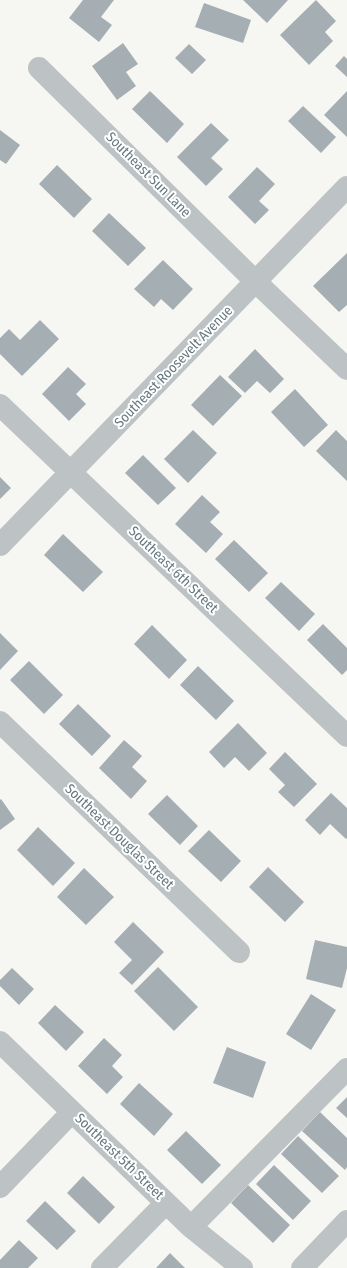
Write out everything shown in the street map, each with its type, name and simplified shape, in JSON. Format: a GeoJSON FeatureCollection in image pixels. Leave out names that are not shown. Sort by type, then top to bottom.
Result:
{"type":"FeatureCollection","features":[{"type":"Feature","properties":{"kind":"street","name":"Southeast Sun Lane"},"geometry":{"type":"LineString","coordinates":[[40,68],[256,282],[347,369]]}},
{"type":"Feature","properties":{"kind":"street","name":"Southeast Roosevelt Avenue"},"geometry":{"type":"LineString","coordinates":[[0,545],[347,188]]}},
{"type":"Feature","properties":{"kind":"street","name":"Southeast 6th Street"},"geometry":{"type":"LineString","coordinates":[[0,405],[347,736]]}},
{"type":"Feature","properties":{"kind":"street","name":"Southeast Douglas Street"},"geometry":{"type":"LineString","coordinates":[[0,722],[238,952]]}},
{"type":"Feature","properties":{"kind":"street","name":"Southeast 5th Street"},"geometry":{"type":"LineString","coordinates":[[0,1042],[191,1227],[242,1268]]}},
{"type":"Feature","properties":{"kind":"street"},"geometry":{"type":"LineString","coordinates":[[191,1227],[347,1068]]}},
{"type":"Feature","properties":{"kind":"street"},"geometry":{"type":"LineString","coordinates":[[0,1187],[72,1112]]}},
{"type":"Feature","properties":{"kind":"street"},"geometry":{"type":"LineString","coordinates":[[102,1268],[166,1203]]}},
{"type":"Feature","properties":{"kind":"street"},"geometry":{"type":"LineString","coordinates":[[302,1268],[347,1221]]}},
{"type":"Feature","properties":{"kind":"building"},"geometry":{"type":"Polygon","coordinates":[[[83,0],[114,0],[101,17],[112,25],[99,42],[69,18],[83,0]]]}},
{"type":"Feature","properties":{"kind":"building"},"geometry":{"type":"Polygon","coordinates":[[[243,0],[288,0],[267,23],[243,0]]]}},
{"type":"Feature","properties":{"kind":"building"},"geometry":{"type":"Polygon","coordinates":[[[316,0],[336,21],[325,32],[333,41],[309,65],[280,35],[316,0]]]}},
{"type":"Feature","properties":{"kind":"building"},"geometry":{"type":"Polygon","coordinates":[[[204,3],[251,20],[243,43],[195,27],[204,3]]]}},
{"type":"Feature","properties":{"kind":"building"},"geometry":{"type":"Polygon","coordinates":[[[123,43],[138,64],[126,72],[136,86],[117,100],[92,66],[123,43]]]}},
{"type":"Feature","properties":{"kind":"building"},"geometry":{"type":"Polygon","coordinates":[[[189,44],[206,60],[192,74],[175,58],[189,44]]]}},
{"type":"Feature","properties":{"kind":"building"},"geometry":{"type":"Polygon","coordinates":[[[344,56],[347,59],[347,77],[335,66],[344,56]]]}},
{"type":"Feature","properties":{"kind":"building"},"geometry":{"type":"Polygon","coordinates":[[[150,91],[184,124],[167,143],[132,109],[150,91]]]}},
{"type":"Feature","properties":{"kind":"building"},"geometry":{"type":"Polygon","coordinates":[[[347,91],[347,137],[324,115],[347,91]]]}},
{"type":"Feature","properties":{"kind":"building"},"geometry":{"type":"Polygon","coordinates":[[[303,106],[336,137],[321,153],[288,121],[303,106]]]}},
{"type":"Feature","properties":{"kind":"building"},"geometry":{"type":"Polygon","coordinates":[[[211,123],[229,140],[211,158],[223,169],[206,186],[177,157],[211,123]]]}},
{"type":"Feature","properties":{"kind":"building"},"geometry":{"type":"Polygon","coordinates":[[[0,130],[20,145],[6,164],[0,160],[0,130]]]}},
{"type":"Feature","properties":{"kind":"building"},"geometry":{"type":"Polygon","coordinates":[[[57,165],[92,199],[74,218],[39,184],[57,165]]]}},
{"type":"Feature","properties":{"kind":"building"},"geometry":{"type":"Polygon","coordinates":[[[257,167],[275,184],[259,201],[269,210],[255,224],[228,197],[257,167]]]}},
{"type":"Feature","properties":{"kind":"building"},"geometry":{"type":"Polygon","coordinates":[[[109,213],[146,248],[128,266],[92,231],[109,213]]]}},
{"type":"Feature","properties":{"kind":"building"},"geometry":{"type":"Polygon","coordinates":[[[347,253],[347,305],[339,312],[313,286],[347,253]]]}},
{"type":"Feature","properties":{"kind":"building"},"geometry":{"type":"Polygon","coordinates":[[[163,260],[193,289],[173,310],[161,299],[154,307],[134,289],[163,260]]]}},
{"type":"Feature","properties":{"kind":"building"},"geometry":{"type":"Polygon","coordinates":[[[40,320],[59,339],[22,376],[0,354],[0,338],[9,329],[20,340],[40,320]]]}},
{"type":"Feature","properties":{"kind":"building"},"geometry":{"type":"Polygon","coordinates":[[[255,349],[284,379],[270,393],[257,381],[245,393],[228,377],[255,349]]]}},
{"type":"Feature","properties":{"kind":"building"},"geometry":{"type":"Polygon","coordinates":[[[68,367],[86,384],[76,394],[86,404],[69,421],[42,394],[68,367]]]}},
{"type":"Feature","properties":{"kind":"building"},"geometry":{"type":"Polygon","coordinates":[[[220,375],[242,396],[213,426],[191,405],[220,375]]]}},
{"type":"Feature","properties":{"kind":"building"},"geometry":{"type":"Polygon","coordinates":[[[295,389],[328,425],[304,447],[271,412],[295,389]]]}},
{"type":"Feature","properties":{"kind":"building"},"geometry":{"type":"Polygon","coordinates":[[[193,430],[217,453],[188,483],[164,459],[193,430]]]}},
{"type":"Feature","properties":{"kind":"building"},"geometry":{"type":"Polygon","coordinates":[[[336,430],[347,441],[347,481],[316,451],[336,430]]]}},
{"type":"Feature","properties":{"kind":"building"},"geometry":{"type":"Polygon","coordinates":[[[143,455],[176,488],[158,505],[125,473],[143,455]]]}},
{"type":"Feature","properties":{"kind":"building"},"geometry":{"type":"Polygon","coordinates":[[[0,477],[11,488],[0,499],[0,477]]]}},
{"type":"Feature","properties":{"kind":"building"},"geometry":{"type":"Polygon","coordinates":[[[202,495],[220,512],[210,522],[223,534],[206,553],[175,524],[202,495]]]}},
{"type":"Feature","properties":{"kind":"building"},"geometry":{"type":"Polygon","coordinates":[[[63,534],[103,572],[83,592],[44,555],[63,534]]]}},
{"type":"Feature","properties":{"kind":"building"},"geometry":{"type":"Polygon","coordinates":[[[234,540],[268,573],[249,592],[215,559],[234,540]]]}},
{"type":"Feature","properties":{"kind":"building"},"geometry":{"type":"Polygon","coordinates":[[[281,582],[315,614],[299,631],[265,598],[281,582]]]}},
{"type":"Feature","properties":{"kind":"building"},"geometry":{"type":"Polygon","coordinates":[[[323,624],[347,648],[347,670],[342,675],[307,640],[323,624]]]}},
{"type":"Feature","properties":{"kind":"building"},"geometry":{"type":"Polygon","coordinates":[[[152,625],[187,660],[169,679],[134,644],[152,625]]]}},
{"type":"Feature","properties":{"kind":"building"},"geometry":{"type":"Polygon","coordinates":[[[0,633],[18,651],[0,670],[0,633]]]}},
{"type":"Feature","properties":{"kind":"building"},"geometry":{"type":"Polygon","coordinates":[[[29,661],[63,695],[44,714],[10,680],[29,661]]]}},
{"type":"Feature","properties":{"kind":"building"},"geometry":{"type":"Polygon","coordinates":[[[198,666],[234,701],[216,720],[180,685],[198,666]]]}},
{"type":"Feature","properties":{"kind":"building"},"geometry":{"type":"Polygon","coordinates":[[[78,704],[111,736],[92,756],[59,724],[78,704]]]}},
{"type":"Feature","properties":{"kind":"building"},"geometry":{"type":"Polygon","coordinates":[[[238,723],[267,753],[249,771],[235,757],[224,768],[209,752],[238,723]]]}},
{"type":"Feature","properties":{"kind":"building"},"geometry":{"type":"Polygon","coordinates":[[[124,740],[142,756],[132,767],[147,781],[131,799],[99,768],[124,740]]]}},
{"type":"Feature","properties":{"kind":"building"},"geometry":{"type":"Polygon","coordinates":[[[285,752],[317,784],[294,807],[278,792],[285,785],[269,769],[285,752]]]}},
{"type":"Feature","properties":{"kind":"building"},"geometry":{"type":"Polygon","coordinates":[[[331,793],[347,808],[346,839],[330,824],[320,835],[305,820],[331,793]]]}},
{"type":"Feature","properties":{"kind":"building"},"geometry":{"type":"Polygon","coordinates":[[[167,795],[198,826],[180,845],[148,814],[167,795]]]}},
{"type":"Feature","properties":{"kind":"building"},"geometry":{"type":"Polygon","coordinates":[[[1,799],[15,819],[0,830],[0,800],[1,799]]]}},
{"type":"Feature","properties":{"kind":"building"},"geometry":{"type":"Polygon","coordinates":[[[38,827],[75,863],[53,886],[17,850],[38,827]]]}},
{"type":"Feature","properties":{"kind":"building"},"geometry":{"type":"Polygon","coordinates":[[[209,830],[241,861],[221,882],[188,851],[209,830]]]}},
{"type":"Feature","properties":{"kind":"building"},"geometry":{"type":"Polygon","coordinates":[[[268,867],[304,902],[285,922],[249,887],[268,867]]]}},
{"type":"Feature","properties":{"kind":"building"},"geometry":{"type":"Polygon","coordinates":[[[84,868],[114,897],[86,925],[57,897],[84,868]]]}},
{"type":"Feature","properties":{"kind":"building"},"geometry":{"type":"Polygon","coordinates":[[[133,922],[164,952],[132,985],[119,973],[132,960],[114,942],[133,922]]]}},
{"type":"Feature","properties":{"kind":"building"},"geometry":{"type":"Polygon","coordinates":[[[315,940],[347,947],[347,968],[342,988],[306,979],[315,940]]]}},
{"type":"Feature","properties":{"kind":"building"},"geometry":{"type":"Polygon","coordinates":[[[158,967],[198,1007],[174,1031],[134,991],[158,967]]]}},
{"type":"Feature","properties":{"kind":"building"},"geometry":{"type":"Polygon","coordinates":[[[12,968],[34,989],[19,1005],[0,986],[0,980],[12,968]]]}},
{"type":"Feature","properties":{"kind":"building"},"geometry":{"type":"Polygon","coordinates":[[[311,994],[336,1010],[311,1050],[286,1034],[311,994]]]}},
{"type":"Feature","properties":{"kind":"building"},"geometry":{"type":"Polygon","coordinates":[[[55,1005],[84,1032],[66,1051],[38,1023],[55,1005]]]}},
{"type":"Feature","properties":{"kind":"building"},"geometry":{"type":"Polygon","coordinates":[[[104,1038],[122,1055],[112,1066],[123,1077],[107,1094],[78,1066],[104,1038]]]}},
{"type":"Feature","properties":{"kind":"building"},"geometry":{"type":"Polygon","coordinates":[[[227,1047],[266,1062],[253,1098],[213,1083],[227,1047]]]}},
{"type":"Feature","properties":{"kind":"building"},"geometry":{"type":"Polygon","coordinates":[[[139,1083],[173,1114],[154,1136],[120,1104],[139,1083]]]}},
{"type":"Feature","properties":{"kind":"building"},"geometry":{"type":"Polygon","coordinates":[[[347,1097],[347,1118],[336,1108],[347,1097]]]}},
{"type":"Feature","properties":{"kind":"building"},"geometry":{"type":"Polygon","coordinates":[[[320,1112],[347,1138],[347,1167],[345,1170],[302,1131],[320,1112]]]}},
{"type":"Feature","properties":{"kind":"building"},"geometry":{"type":"Polygon","coordinates":[[[186,1131],[221,1165],[202,1184],[167,1150],[186,1131]]]}},
{"type":"Feature","properties":{"kind":"building"},"geometry":{"type":"Polygon","coordinates":[[[298,1136],[339,1176],[322,1193],[281,1154],[298,1136]]]}},
{"type":"Feature","properties":{"kind":"building"},"geometry":{"type":"Polygon","coordinates":[[[274,1165],[311,1201],[293,1220],[256,1184],[274,1165]]]}},
{"type":"Feature","properties":{"kind":"building"},"geometry":{"type":"Polygon","coordinates":[[[83,1176],[115,1207],[99,1224],[67,1193],[83,1176]]]}},
{"type":"Feature","properties":{"kind":"building"},"geometry":{"type":"Polygon","coordinates":[[[248,1185],[290,1225],[273,1243],[231,1203],[248,1185]]]}},
{"type":"Feature","properties":{"kind":"building"},"geometry":{"type":"Polygon","coordinates":[[[45,1201],[76,1231],[57,1250],[26,1221],[45,1201]]]}},
{"type":"Feature","properties":{"kind":"building"},"geometry":{"type":"Polygon","coordinates":[[[19,1240],[38,1258],[28,1268],[0,1268],[0,1260],[19,1240]]]}},
{"type":"Feature","properties":{"kind":"building"},"geometry":{"type":"Polygon","coordinates":[[[170,1253],[185,1268],[156,1268],[170,1253]]]}}]}
